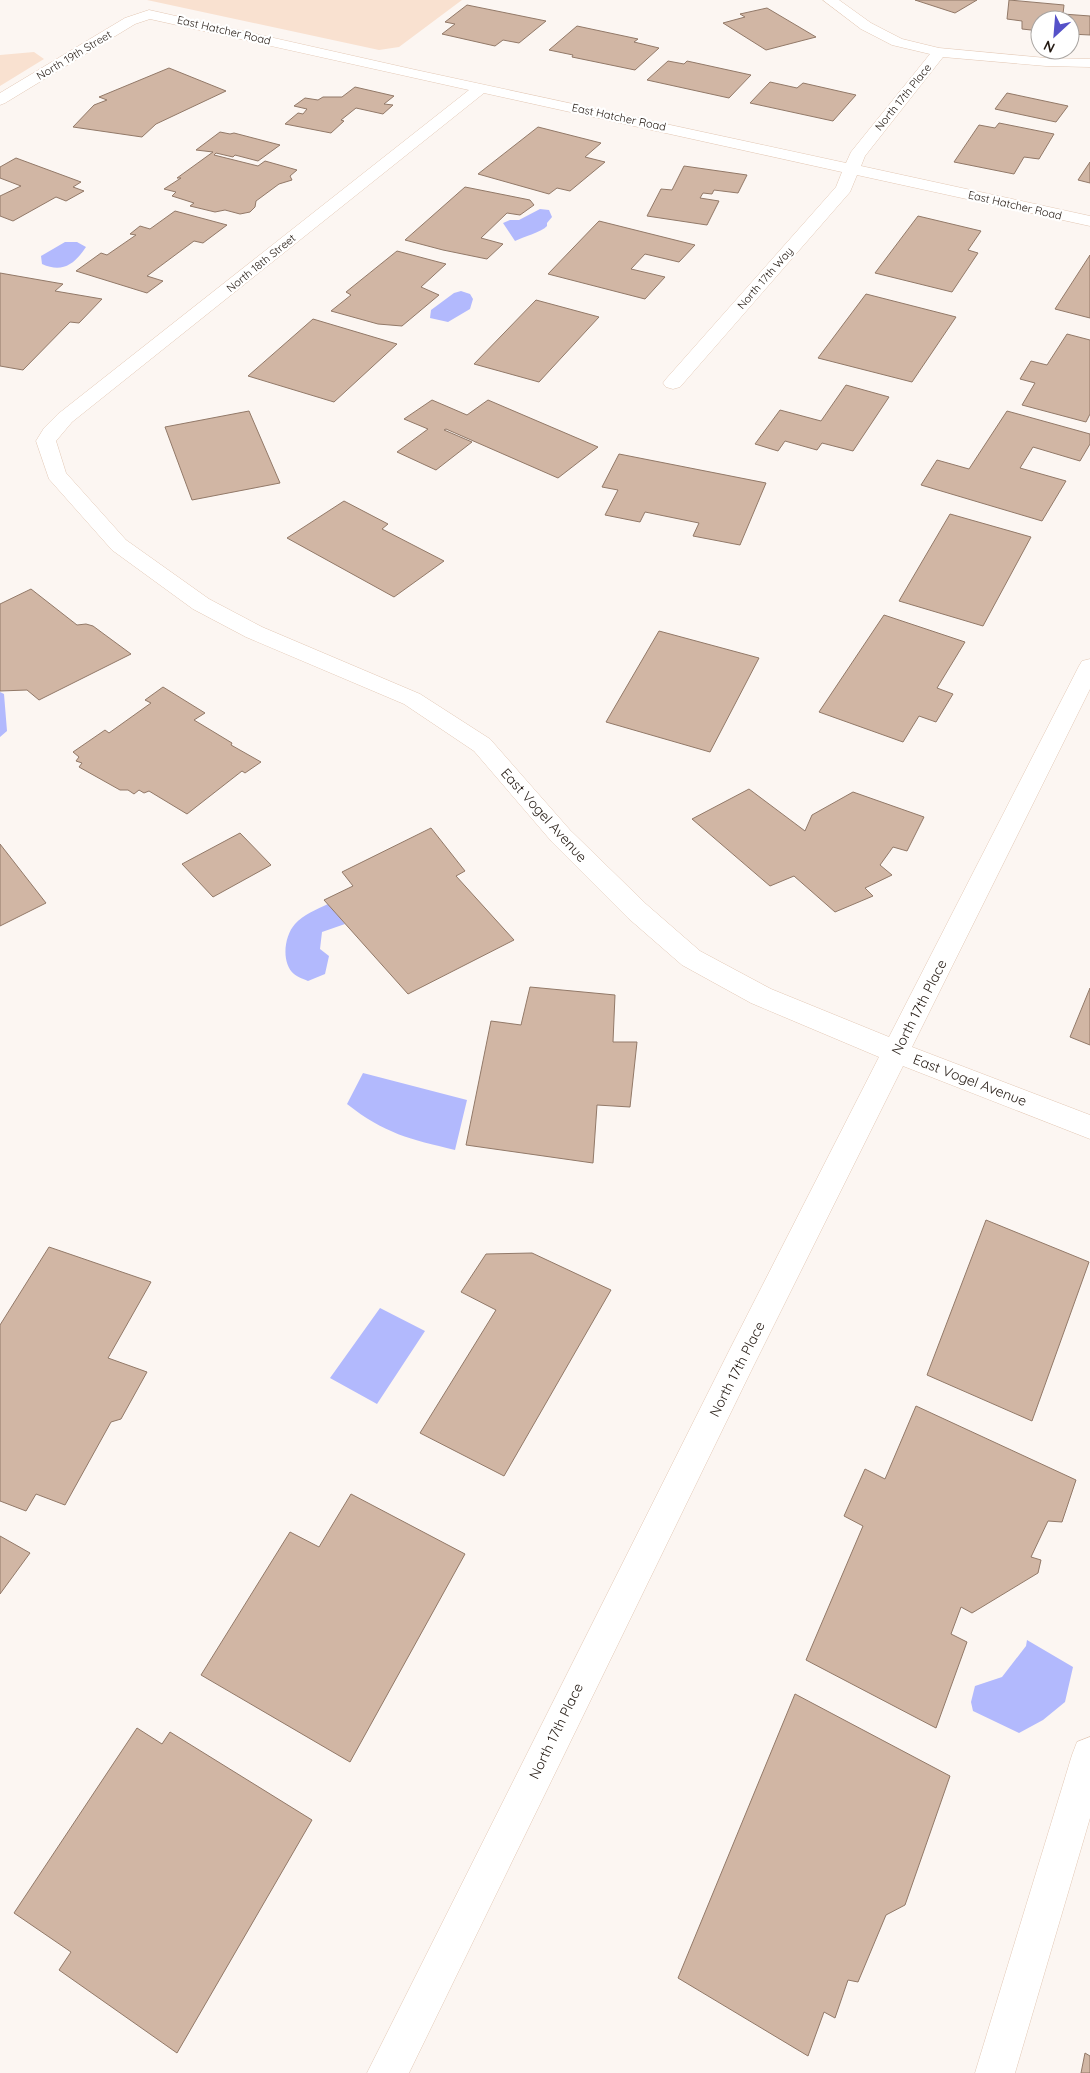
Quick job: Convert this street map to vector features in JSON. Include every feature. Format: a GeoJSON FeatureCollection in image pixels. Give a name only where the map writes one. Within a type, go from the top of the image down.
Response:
{"type":"FeatureCollection","features":[{"type":"Feature","properties":{"kind":"street"},"geometry":{"type":"LineString","coordinates":[[830,0],[866,26],[897,42],[939,52]]}},
{"type":"Feature","properties":{"kind":"street","name":"East Hatcher Road"},"geometry":{"type":"LineString","coordinates":[[149,14],[1090,221]]}},
{"type":"Feature","properties":{"kind":"street","name":"North 19th Street"},"geometry":{"type":"LineString","coordinates":[[0,100],[130,21],[149,14]]}},
{"type":"Feature","properties":{"kind":"street","name":"North 17th Place"},"geometry":{"type":"LineString","coordinates":[[851,168],[856,155],[939,52],[1046,62],[1090,63]]}},
{"type":"Feature","properties":{"kind":"street","name":"North 18th Street"},"geometry":{"type":"LineString","coordinates":[[46,441],[51,432],[65,418],[481,88]]}},
{"type":"Feature","properties":{"kind":"street","name":"North 17th Way"},"geometry":{"type":"LineString","coordinates":[[673,384],[844,188],[851,168]]}},
{"type":"Feature","properties":{"kind":"street","name":"East Vogel Avenue"},"geometry":{"type":"LineString","coordinates":[[46,441],[56,475],[119,545],[193,599],[254,632],[412,699],[482,745],[561,836],[637,911],[691,958],[761,996],[896,1052],[1090,1127]]}},
{"type":"Feature","properties":{"kind":"street","name":"North 17th Place"},"geometry":{"type":"LineString","coordinates":[[387,2073],[1090,666]]}},
{"type":"Feature","properties":{"kind":"street"},"geometry":{"type":"LineString","coordinates":[[995,2073],[1090,1755]]}},
{"type":"Feature","properties":{"kind":"shaded area"},"geometry":{"type":"Polygon","coordinates":[[[147,0],[462,0],[399,47],[379,50],[147,0]]]}},
{"type":"Feature","properties":{"kind":"shaded area"},"geometry":{"type":"Polygon","coordinates":[[[34,52],[44,59],[0,86],[0,55],[34,52]]]}},
{"type":"Feature","properties":{"kind":"water"},"geometry":{"type":"Polygon","coordinates":[[[540,209],[549,210],[552,217],[547,226],[515,241],[503,223],[510,220],[519,220],[540,209]]]}},
{"type":"Feature","properties":{"kind":"water"},"geometry":{"type":"Polygon","coordinates":[[[65,242],[77,242],[86,247],[77,259],[67,266],[56,268],[42,264],[41,256],[65,242]]]}},
{"type":"Feature","properties":{"kind":"water"},"geometry":{"type":"Polygon","coordinates":[[[461,291],[470,294],[473,299],[470,309],[448,322],[430,318],[431,310],[454,293],[461,291]]]}},
{"type":"Feature","properties":{"kind":"water"},"geometry":{"type":"Polygon","coordinates":[[[0,692],[4,694],[7,731],[0,737],[0,692]]]}},
{"type":"Feature","properties":{"kind":"water"},"geometry":{"type":"Polygon","coordinates":[[[328,904],[345,924],[322,932],[320,949],[329,956],[325,974],[308,981],[295,975],[290,969],[286,957],[286,942],[291,929],[298,921],[310,912],[328,904]]]}},
{"type":"Feature","properties":{"kind":"water"},"geometry":{"type":"Polygon","coordinates":[[[363,1073],[467,1100],[455,1150],[386,1129],[347,1104],[363,1073]]]}},
{"type":"Feature","properties":{"kind":"water"},"geometry":{"type":"Polygon","coordinates":[[[380,1308],[425,1331],[377,1404],[330,1378],[380,1308]]]}},
{"type":"Feature","properties":{"kind":"water"},"geometry":{"type":"Polygon","coordinates":[[[1027,1640],[1073,1667],[1065,1702],[1043,1720],[1019,1733],[973,1711],[971,1702],[975,1686],[1002,1677],[1026,1646],[1027,1640]]]}},
{"type":"Feature","properties":{"kind":"building"},"geometry":{"type":"Polygon","coordinates":[[[915,0],[977,0],[955,13],[915,0]]]}},
{"type":"Feature","properties":{"kind":"building"},"geometry":{"type":"Polygon","coordinates":[[[1009,0],[1064,5],[1063,10],[1030,10],[1030,30],[1022,29],[1022,21],[1007,19],[1009,0]]]}},
{"type":"Feature","properties":{"kind":"building"},"geometry":{"type":"Polygon","coordinates":[[[467,5],[546,21],[519,43],[503,40],[495,46],[442,34],[455,24],[445,22],[467,5]]]}},
{"type":"Feature","properties":{"kind":"building"},"geometry":{"type":"Polygon","coordinates":[[[767,8],[816,37],[766,50],[723,23],[745,17],[740,14],[767,8]]]}},
{"type":"Feature","properties":{"kind":"building"},"geometry":{"type":"Polygon","coordinates":[[[1080,15],[1090,16],[1090,35],[1080,34],[1080,15]]]}},
{"type":"Feature","properties":{"kind":"building"},"geometry":{"type":"Polygon","coordinates":[[[577,26],[638,39],[634,42],[659,48],[635,70],[572,57],[573,55],[549,50],[577,26]]]}},
{"type":"Feature","properties":{"kind":"building"},"geometry":{"type":"Polygon","coordinates":[[[668,61],[684,64],[687,61],[751,75],[729,98],[647,80],[668,61]]]}},
{"type":"Feature","properties":{"kind":"building"},"geometry":{"type":"Polygon","coordinates":[[[169,68],[226,91],[156,124],[142,137],[73,127],[94,105],[107,100],[99,97],[169,68]]]}},
{"type":"Feature","properties":{"kind":"building"},"geometry":{"type":"Polygon","coordinates":[[[770,82],[797,88],[803,83],[856,95],[833,121],[750,103],[770,82]]]}},
{"type":"Feature","properties":{"kind":"building"},"geometry":{"type":"Polygon","coordinates":[[[355,87],[394,96],[384,104],[393,105],[383,114],[356,108],[341,120],[344,121],[331,133],[285,124],[298,113],[303,114],[307,109],[294,106],[305,98],[318,100],[323,97],[342,97],[355,87]]]}},
{"type":"Feature","properties":{"kind":"building"},"geometry":{"type":"Polygon","coordinates":[[[1007,93],[1068,106],[1056,122],[995,109],[1007,93]]]}},
{"type":"Feature","properties":{"kind":"building"},"geometry":{"type":"Polygon","coordinates":[[[999,123],[1054,134],[1039,159],[1024,157],[1014,174],[954,162],[979,125],[995,128],[999,123]]]}},
{"type":"Feature","properties":{"kind":"building"},"geometry":{"type":"Polygon","coordinates":[[[538,127],[601,143],[585,157],[605,162],[570,191],[557,188],[549,194],[478,174],[538,127]]]}},
{"type":"Feature","properties":{"kind":"building"},"geometry":{"type":"Polygon","coordinates":[[[220,132],[234,133],[280,145],[258,161],[235,155],[233,157],[216,153],[214,155],[258,166],[265,161],[297,170],[290,176],[292,180],[279,184],[256,201],[255,207],[250,212],[240,214],[225,210],[215,212],[190,206],[194,203],[172,196],[176,192],[164,189],[213,152],[196,150],[220,132]]]}},
{"type":"Feature","properties":{"kind":"building"},"geometry":{"type":"Polygon","coordinates":[[[16,158],[81,182],[73,187],[84,191],[66,201],[56,197],[13,221],[0,216],[0,196],[21,186],[0,178],[0,167],[16,158]]]}},
{"type":"Feature","properties":{"kind":"building"},"geometry":{"type":"Polygon","coordinates":[[[1090,162],[1090,183],[1078,180],[1090,162]]]}},
{"type":"Feature","properties":{"kind":"building"},"geometry":{"type":"Polygon","coordinates":[[[684,166],[747,175],[738,193],[714,190],[712,194],[703,193],[700,198],[719,201],[707,225],[647,216],[661,189],[672,190],[684,166]]]}},
{"type":"Feature","properties":{"kind":"building"},"geometry":{"type":"Polygon","coordinates":[[[465,187],[530,200],[534,205],[520,215],[507,213],[481,238],[503,244],[487,259],[405,240],[465,187]]]}},
{"type":"Feature","properties":{"kind":"building"},"geometry":{"type":"Polygon","coordinates":[[[175,211],[227,225],[203,243],[194,241],[147,276],[163,281],[147,293],[76,271],[101,253],[107,255],[136,235],[130,234],[140,226],[150,229],[175,211]]]}},
{"type":"Feature","properties":{"kind":"building"},"geometry":{"type":"Polygon","coordinates":[[[918,216],[981,231],[968,250],[978,253],[952,292],[875,273],[918,216]]]}},
{"type":"Feature","properties":{"kind":"building"},"geometry":{"type":"Polygon","coordinates":[[[599,221],[695,245],[679,262],[645,254],[631,269],[665,277],[645,299],[548,274],[599,221]]]}},
{"type":"Feature","properties":{"kind":"building"},"geometry":{"type":"Polygon","coordinates":[[[397,251],[446,264],[421,287],[439,295],[402,326],[378,324],[331,311],[351,295],[346,292],[397,251]]]}},
{"type":"Feature","properties":{"kind":"building"},"geometry":{"type":"Polygon","coordinates":[[[1090,255],[1090,318],[1055,309],[1090,255]]]}},
{"type":"Feature","properties":{"kind":"building"},"geometry":{"type":"Polygon","coordinates":[[[0,273],[63,284],[55,291],[102,299],[79,323],[70,322],[23,370],[0,366],[0,273]]]}},
{"type":"Feature","properties":{"kind":"building"},"geometry":{"type":"Polygon","coordinates":[[[866,294],[956,317],[912,382],[818,358],[866,294]]]}},
{"type":"Feature","properties":{"kind":"building"},"geometry":{"type":"Polygon","coordinates":[[[536,300],[599,317],[539,382],[474,364],[536,300]]]}},
{"type":"Feature","properties":{"kind":"building"},"geometry":{"type":"Polygon","coordinates":[[[313,319],[397,344],[334,402],[248,376],[313,319]]]}},
{"type":"Feature","properties":{"kind":"building"},"geometry":{"type":"Polygon","coordinates":[[[1067,334],[1090,340],[1090,414],[1086,422],[1022,405],[1035,383],[1020,379],[1031,361],[1047,365],[1067,334]]]}},
{"type":"Feature","properties":{"kind":"building"},"geometry":{"type":"Polygon","coordinates":[[[846,385],[889,397],[853,451],[822,443],[817,450],[785,441],[778,451],[755,444],[780,410],[821,421],[846,385]]]}},
{"type":"Feature","properties":{"kind":"building"},"geometry":{"type":"Polygon","coordinates":[[[432,400],[467,415],[488,400],[598,447],[558,478],[446,429],[444,430],[472,442],[436,470],[397,452],[428,429],[404,419],[432,400]]]}},
{"type":"Feature","properties":{"kind":"building"},"geometry":{"type":"Polygon","coordinates":[[[249,411],[280,483],[192,500],[165,427],[249,411]]]}},
{"type":"Feature","properties":{"kind":"building"},"geometry":{"type":"Polygon","coordinates":[[[1007,411],[1090,434],[1090,444],[1080,461],[1033,447],[1020,468],[1066,481],[1042,521],[921,485],[937,460],[969,469],[1007,411]]]}},
{"type":"Feature","properties":{"kind":"building"},"geometry":{"type":"Polygon","coordinates":[[[619,454],[766,483],[740,545],[693,536],[699,523],[645,512],[640,522],[605,515],[618,490],[602,487],[619,454]]]}},
{"type":"Feature","properties":{"kind":"building"},"geometry":{"type":"Polygon","coordinates":[[[344,501],[388,524],[382,529],[444,561],[394,597],[287,538],[344,501]]]}},
{"type":"Feature","properties":{"kind":"building"},"geometry":{"type":"Polygon","coordinates":[[[950,514],[1031,537],[983,626],[899,601],[950,514]]]}},
{"type":"Feature","properties":{"kind":"building"},"geometry":{"type":"Polygon","coordinates":[[[31,589],[77,625],[86,624],[93,626],[131,654],[39,700],[27,690],[0,691],[0,604],[31,589]]]}},
{"type":"Feature","properties":{"kind":"building"},"geometry":{"type":"Polygon","coordinates":[[[884,615],[965,642],[937,688],[953,694],[936,722],[919,716],[903,742],[819,712],[884,615]]]}},
{"type":"Feature","properties":{"kind":"building"},"geometry":{"type":"Polygon","coordinates":[[[659,631],[759,658],[710,752],[606,722],[659,631]]]}},
{"type":"Feature","properties":{"kind":"building"},"geometry":{"type":"Polygon","coordinates":[[[163,687],[205,713],[194,720],[232,743],[231,745],[261,762],[245,773],[242,771],[187,814],[149,791],[144,793],[139,790],[134,794],[128,790],[120,790],[79,767],[82,763],[76,761],[79,757],[73,752],[105,730],[109,733],[151,703],[145,700],[163,687]]]}},
{"type":"Feature","properties":{"kind":"building"},"geometry":{"type":"Polygon","coordinates":[[[749,789],[805,831],[812,815],[853,792],[924,817],[907,851],[893,847],[880,865],[892,875],[865,888],[873,896],[835,912],[794,876],[770,886],[692,819],[749,789]]]}},
{"type":"Feature","properties":{"kind":"building"},"geometry":{"type":"Polygon","coordinates":[[[431,828],[465,871],[456,876],[514,940],[408,994],[324,900],[353,886],[342,872],[431,828]]]}},
{"type":"Feature","properties":{"kind":"building"},"geometry":{"type":"Polygon","coordinates":[[[240,833],[271,865],[213,897],[182,864],[240,833]]]}},
{"type":"Feature","properties":{"kind":"building"},"geometry":{"type":"Polygon","coordinates":[[[0,844],[46,903],[0,926],[0,844]]]}},
{"type":"Feature","properties":{"kind":"building"},"geometry":{"type":"Polygon","coordinates":[[[530,987],[615,995],[613,1042],[637,1042],[630,1107],[597,1105],[593,1163],[466,1145],[491,1021],[521,1025],[530,987]]]}},
{"type":"Feature","properties":{"kind":"building"},"geometry":{"type":"Polygon","coordinates":[[[1090,988],[1090,1045],[1070,1037],[1090,988]]]}},
{"type":"Feature","properties":{"kind":"building"},"geometry":{"type":"Polygon","coordinates":[[[986,1220],[1089,1262],[1032,1421],[927,1375],[986,1220]]]}},
{"type":"Feature","properties":{"kind":"building"},"geometry":{"type":"Polygon","coordinates":[[[49,1247],[151,1282],[108,1358],[147,1372],[121,1419],[111,1422],[65,1505],[36,1494],[26,1511],[0,1501],[0,1325],[49,1247]]]}},
{"type":"Feature","properties":{"kind":"building"},"geometry":{"type":"Polygon","coordinates":[[[532,1253],[611,1290],[504,1476],[420,1433],[496,1310],[461,1292],[486,1254],[532,1253]]]}},
{"type":"Feature","properties":{"kind":"building"},"geometry":{"type":"Polygon","coordinates":[[[916,1406],[1076,1480],[1062,1522],[1048,1521],[1031,1557],[1041,1560],[1038,1573],[972,1613],[961,1607],[951,1634],[967,1642],[936,1728],[806,1660],[863,1526],[844,1516],[865,1469],[885,1479],[916,1406]]]}},
{"type":"Feature","properties":{"kind":"building"},"geometry":{"type":"Polygon","coordinates":[[[351,1494],[465,1554],[350,1762],[201,1675],[290,1532],[319,1547],[351,1494]]]}},
{"type":"Feature","properties":{"kind":"building"},"geometry":{"type":"Polygon","coordinates":[[[0,1536],[30,1553],[0,1594],[0,1536]]]}},
{"type":"Feature","properties":{"kind":"building"},"geometry":{"type":"Polygon","coordinates":[[[795,1694],[950,1776],[905,1905],[886,1915],[858,1982],[848,1980],[835,2018],[824,2012],[808,2056],[678,1978],[795,1694]]]}},
{"type":"Feature","properties":{"kind":"building"},"geometry":{"type":"Polygon","coordinates":[[[137,1728],[162,1744],[170,1732],[312,1820],[177,2053],[59,1970],[71,1952],[14,1913],[137,1728]]]}},
{"type":"Feature","properties":{"kind":"building"},"geometry":{"type":"Polygon","coordinates":[[[1085,2053],[1090,2056],[1090,2073],[1081,2073],[1085,2053]]]}}]}
